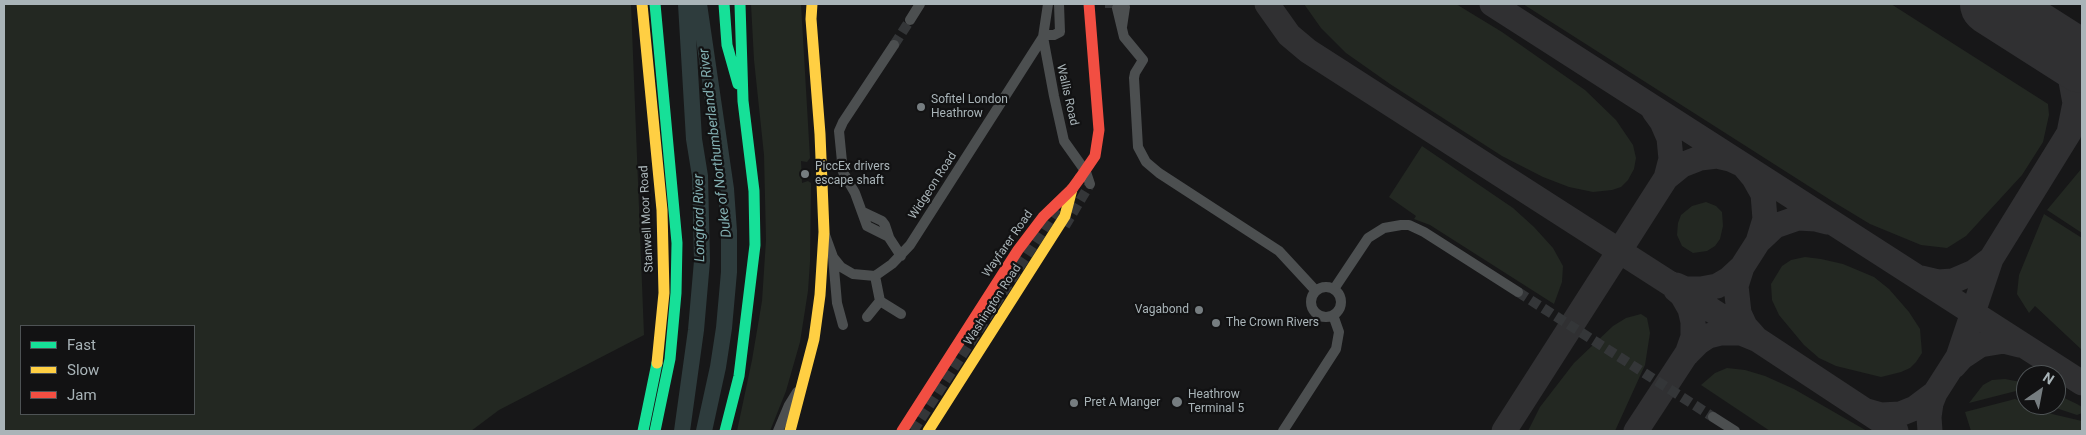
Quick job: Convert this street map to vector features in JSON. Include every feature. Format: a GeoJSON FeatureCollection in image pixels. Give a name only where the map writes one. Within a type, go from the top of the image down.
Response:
{"type":"FeatureCollection","features":[{"type":"Feature","properties":{"kind":"street","name":"Stanwell Moor Road"},"geometry":{"type":"LineString","coordinates":[[642,4],[662,210],[664,293],[659,352],[643,431]]}},
{"type":"Feature","properties":{"kind":"street","name":"Stanwell Moor Road"},"geometry":{"type":"LineString","coordinates":[[655,4],[677,243],[676,293],[670,359],[655,431]]}},
{"type":"Feature","properties":{"kind":"street"},"geometry":{"type":"LineString","coordinates":[[724,4],[727,45],[743,101]]}},
{"type":"Feature","properties":{"kind":"street"},"geometry":{"type":"LineString","coordinates":[[725,431],[745,338],[755,245],[754,191],[743,101],[740,4]]}},
{"type":"Feature","properties":{"kind":"street"},"geometry":{"type":"LineString","coordinates":[[792,427],[814,338],[820,295],[824,232],[820,134],[811,19],[812,4]]}},
{"type":"Feature","properties":{"kind":"street"},"geometry":{"type":"LineString","coordinates":[[910,20],[920,4]]}},
{"type":"Feature","properties":{"kind":"street","name":"Wallis Road"},"geometry":{"type":"LineString","coordinates":[[1048,4],[1044,36],[1048,71],[1064,141],[1086,172],[1090,184]]}},
{"type":"Feature","properties":{"kind":"street"},"geometry":{"type":"LineString","coordinates":[[1044,36],[1058,34],[1061,29],[1059,4]]}},
{"type":"Feature","properties":{"kind":"street","name":"Wayfarer Road"},"geometry":{"type":"LineString","coordinates":[[902,431],[1018,250],[1043,217],[1072,189],[1095,156],[1099,130],[1089,4]]}},
{"type":"Feature","properties":{"kind":"street"},"geometry":{"type":"LineString","coordinates":[[1118,8],[1124,37],[1143,60],[1134,76],[1138,148],[1146,162],[1159,174],[1279,251],[1316,291]]}},
{"type":"Feature","properties":{"kind":"street","name":"Widgeon Road"},"geometry":{"type":"LineString","coordinates":[[875,276],[901,256],[914,240],[1044,36]]}},
{"type":"Feature","properties":{"kind":"street"},"geometry":{"type":"LineString","coordinates":[[894,45],[843,122],[840,131],[843,172],[863,212],[889,237],[901,256]]}},
{"type":"Feature","properties":{"kind":"street"},"geometry":{"type":"LineString","coordinates":[[1072,153],[1079,177]]}},
{"type":"Feature","properties":{"kind":"street","name":"Washington Road"},"geometry":{"type":"LineString","coordinates":[[928,431],[1065,216],[1072,189]]}},
{"type":"Feature","properties":{"kind":"street"},"geometry":{"type":"LineString","coordinates":[[1334,289],[1368,238],[1384,228],[1409,225],[1424,232],[1518,292]]}},
{"type":"Feature","properties":{"kind":"street"},"geometry":{"type":"LineString","coordinates":[[824,232],[833,257],[837,303],[843,325]]}},
{"type":"Feature","properties":{"kind":"street"},"geometry":{"type":"LineString","coordinates":[[833,257],[841,267],[853,274],[875,276],[880,301],[901,314]]}},
{"type":"Feature","properties":{"kind":"street"},"geometry":{"type":"LineString","coordinates":[[1324,287],[1334,289],[1340,295],[1339,310],[1332,315],[1323,316],[1312,308],[1311,299],[1316,291],[1324,287]]}},
{"type":"Feature","properties":{"kind":"street"},"geometry":{"type":"LineString","coordinates":[[867,318],[880,301]]}},
{"type":"Feature","properties":{"kind":"street"},"geometry":{"type":"LineString","coordinates":[[1283,431],[1336,349],[1339,332],[1332,315]]}},
{"type":"Feature","properties":{"kind":"street"},"geometry":{"type":"LineString","coordinates":[[778,431],[788,405],[803,384]]}},
{"type":"Feature","properties":{"kind":"street"},"geometry":{"type":"LineString","coordinates":[[1713,417],[1735,431]]}},
{"type":"Feature","properties":{"kind":"shaded area"},"geometry":{"type":"Polygon","coordinates":[[[4,4],[631,4],[644,335],[499,410],[471,431],[4,431],[4,4]]]}},
{"type":"Feature","properties":{"kind":"shaded area"},"geometry":{"type":"Polygon","coordinates":[[[751,4],[801,4],[810,158],[807,162],[801,161],[802,183],[808,181],[811,183],[808,291],[800,342],[786,391],[770,431],[737,431],[762,301],[766,240],[764,155],[754,60],[751,4]]]}},
{"type":"Feature","properties":{"kind":"shaded area"},"geometry":{"type":"Polygon","coordinates":[[[1304,4],[1456,4],[1502,32],[1585,90],[1616,120],[1633,145],[1636,158],[1634,169],[1628,180],[1621,187],[1593,192],[1569,187],[1543,177],[1502,156],[1390,84],[1346,53],[1321,28],[1304,4]]]}},
{"type":"Feature","properties":{"kind":"shaded area"},"geometry":{"type":"Polygon","coordinates":[[[1523,4],[1891,4],[2048,104],[2049,115],[2043,142],[2022,175],[1966,236],[1947,248],[1921,245],[1870,224],[1832,201],[1523,4]]]}},
{"type":"Feature","properties":{"kind":"shaded area"},"geometry":{"type":"Polygon","coordinates":[[[1422,146],[1513,208],[1553,248],[1563,266],[1562,282],[1554,304],[1430,225],[1414,219],[1416,216],[1389,197],[1422,146]]]}},
{"type":"Feature","properties":{"kind":"shaded area"},"geometry":{"type":"Polygon","coordinates":[[[2082,168],[2082,233],[2047,210],[2082,168]]]}},
{"type":"Feature","properties":{"kind":"shaded area"},"geometry":{"type":"Polygon","coordinates":[[[1706,202],[1716,206],[1722,212],[1723,226],[1720,239],[1715,246],[1707,251],[1693,253],[1682,246],[1677,235],[1678,223],[1681,215],[1692,206],[1706,202]]]}},
{"type":"Feature","properties":{"kind":"shaded area"},"geometry":{"type":"Polygon","coordinates":[[[2044,214],[2082,238],[2082,350],[2035,306],[2029,313],[2017,294],[2019,275],[2044,214]]]}},
{"type":"Feature","properties":{"kind":"shaded area"},"geometry":{"type":"Polygon","coordinates":[[[1805,257],[1843,264],[1874,277],[1889,289],[1909,312],[1920,329],[1922,353],[1910,368],[1881,377],[1836,366],[1819,358],[1804,345],[1779,315],[1772,300],[1771,284],[1782,266],[1791,260],[1805,257]]]}},
{"type":"Feature","properties":{"kind":"shaded area"},"geometry":{"type":"Polygon","coordinates":[[[1641,314],[1647,318],[1650,333],[1645,365],[1615,431],[1528,431],[1540,407],[1574,363],[1613,326],[1626,318],[1641,314]]]}},
{"type":"Feature","properties":{"kind":"shaded area"},"geometry":{"type":"Polygon","coordinates":[[[1727,368],[1745,370],[1765,376],[1794,389],[1867,431],[1770,431],[1701,385],[1715,373],[1727,368]]]}},
{"type":"Feature","properties":{"kind":"shaded area"},"geometry":{"type":"Polygon","coordinates":[[[2005,379],[2016,381],[2016,391],[1969,403],[1983,385],[1992,380],[2005,379]]]}},
{"type":"Feature","properties":{"kind":"shaded area"},"geometry":{"type":"Polygon","coordinates":[[[2015,399],[2016,415],[2056,415],[2082,421],[2082,431],[1971,431],[1965,412],[2015,399]]]}},
{"type":"Feature","properties":{"kind":"shaded area"},"geometry":{"type":"Polygon","coordinates":[[[2066,399],[2082,407],[2082,413],[2077,415],[2066,411],[2066,399]]]}},
{"type":"Feature","properties":{"kind":"waterway","name":"Longford River"},"geometry":{"type":"LineString","coordinates":[[682,431],[696,330],[702,261],[700,176],[694,139],[686,4]]}},
{"type":"Feature","properties":{"kind":"waterway","name":"Duke of Northumberland's River"},"geometry":{"type":"LineString","coordinates":[[699,4],[726,189],[729,231],[729,272],[724,328],[718,367],[704,431]]}},
{"type":"Feature","properties":{"kind":"taxiway"},"geometry":{"type":"LineString","coordinates":[[1267,4],[1289,35],[1308,51],[1758,340]]}},
{"type":"Feature","properties":{"kind":"taxiway"},"geometry":{"type":"LineString","coordinates":[[1492,4],[1743,165],[1754,178],[1763,194],[1765,219],[1758,242]]}},
{"type":"Feature","properties":{"kind":"taxiway"},"geometry":{"type":"LineString","coordinates":[[1921,278],[1938,282],[1953,281],[1974,272],[1991,259],[2069,133],[2075,103],[2070,76],[2056,52],[2031,29]]}},
{"type":"Feature","properties":{"kind":"taxiway"},"geometry":{"type":"LineString","coordinates":[[1654,111],[1662,122],[1669,138],[1671,159],[1666,178]]}},
{"type":"Feature","properties":{"kind":"taxiway"},"geometry":{"type":"LineString","coordinates":[[1504,431],[1666,178],[1682,165],[1700,158],[1717,156],[1743,165],[2082,383]]}},
{"type":"Feature","properties":{"kind":"taxiway"},"geometry":{"type":"LineString","coordinates":[[1754,336],[1745,326],[1739,313],[1736,286],[1742,267],[1758,242],[1775,226],[1798,218],[1828,222]]}},
{"type":"Feature","properties":{"kind":"taxiway"},"geometry":{"type":"LineString","coordinates":[[1930,431],[1931,403],[1935,393],[1958,357],[1991,259]]}},
{"type":"Feature","properties":{"kind":"taxiway"},"geometry":{"type":"LineString","coordinates":[[1676,285],[1685,289],[1717,286],[1729,279],[1742,267]]}},
{"type":"Feature","properties":{"kind":"taxiway"},"geometry":{"type":"LineString","coordinates":[[1676,290],[1682,295],[1690,309],[1693,322],[1693,337],[1687,354]]}},
{"type":"Feature","properties":{"kind":"taxiway"},"geometry":{"type":"LineString","coordinates":[[1687,354],[1708,336],[1720,333],[1741,333],[1758,340],[1896,431]]}},
{"type":"Feature","properties":{"kind":"taxiway"},"geometry":{"type":"LineString","coordinates":[[1636,431],[1695,341]]}},
{"type":"Feature","properties":{"kind":"taxiway"},"geometry":{"type":"LineString","coordinates":[[1954,366],[1962,357],[1980,345],[2004,341],[2020,345]]}},
{"type":"Feature","properties":{"kind":"taxiway"},"geometry":{"type":"LineString","coordinates":[[1867,411],[1881,415],[1900,414],[1915,408],[1935,393]]}},
{"type":"Feature","properties":{"kind":"runway"},"geometry":{"type":"LineString","coordinates":[[1991,4],[2082,62]]}},
{"type":"Feature","properties":{"kind":"tunnel"},"geometry":{"type":"LineString","coordinates":[[894,45],[910,20]]}},
{"type":"Feature","properties":{"kind":"tunnel"},"geometry":{"type":"LineString","coordinates":[[1065,226],[1090,184]]}},
{"type":"Feature","properties":{"kind":"tunnel"},"geometry":{"type":"LineString","coordinates":[[913,431],[1057,209]]}},
{"type":"Feature","properties":{"kind":"tunnel"},"geometry":{"type":"LineString","coordinates":[[1518,292],[1713,417]]}},
{"type":"Feature","properties":{"kind":"traffic: fast"},"geometry":{"type":"LineString","coordinates":[[655,4],[677,243],[676,293],[670,359],[655,431]]}},
{"type":"Feature","properties":{"kind":"traffic: fast"},"geometry":{"type":"LineString","coordinates":[[724,4],[727,45],[738,84]]}},
{"type":"Feature","properties":{"kind":"traffic: fast"},"geometry":{"type":"LineString","coordinates":[[725,431],[739,376],[755,245],[754,191],[743,101],[740,4]]}},
{"type":"Feature","properties":{"kind":"traffic: fast"},"geometry":{"type":"LineString","coordinates":[[643,431],[657,363]]}},
{"type":"Feature","properties":{"kind":"traffic: slow"},"geometry":{"type":"LineString","coordinates":[[642,4],[662,210],[664,293],[657,363]]}},
{"type":"Feature","properties":{"kind":"traffic: slow"},"geometry":{"type":"LineString","coordinates":[[790,431],[814,339],[820,295],[824,232],[820,134],[811,19],[812,4]]}},
{"type":"Feature","properties":{"kind":"traffic: slow"},"geometry":{"type":"LineString","coordinates":[[928,431],[1065,216],[1072,189]]}},
{"type":"Feature","properties":{"kind":"traffic: jam"},"geometry":{"type":"LineString","coordinates":[[1080,178],[1095,156],[1099,130],[1089,4]]}},
{"type":"Feature","properties":{"kind":"traffic: jam"},"geometry":{"type":"LineString","coordinates":[[902,431],[1018,250],[1043,217],[1072,189],[1080,178]]}},
{"type":"Feature","properties":{"kind":"place","name":"Sofitel London Heathrow"},"geometry":{"type":"Point","coordinates":[921,107]}},
{"type":"Feature","properties":{"kind":"place","name":"PiccEx drivers escape shaft"},"geometry":{"type":"Point","coordinates":[805,174]}},
{"type":"Feature","properties":{"kind":"place","name":"Vagabond"},"geometry":{"type":"Point","coordinates":[1199,310]}},
{"type":"Feature","properties":{"kind":"place","name":"The Crown Rivers"},"geometry":{"type":"Point","coordinates":[1216,323]}},
{"type":"Feature","properties":{"kind":"place","name":"Heathrow Terminal 5"},"geometry":{"type":"Point","coordinates":[1177,402]}},
{"type":"Feature","properties":{"kind":"place","name":"Pret A Manger"},"geometry":{"type":"Point","coordinates":[1074,403]}}]}
